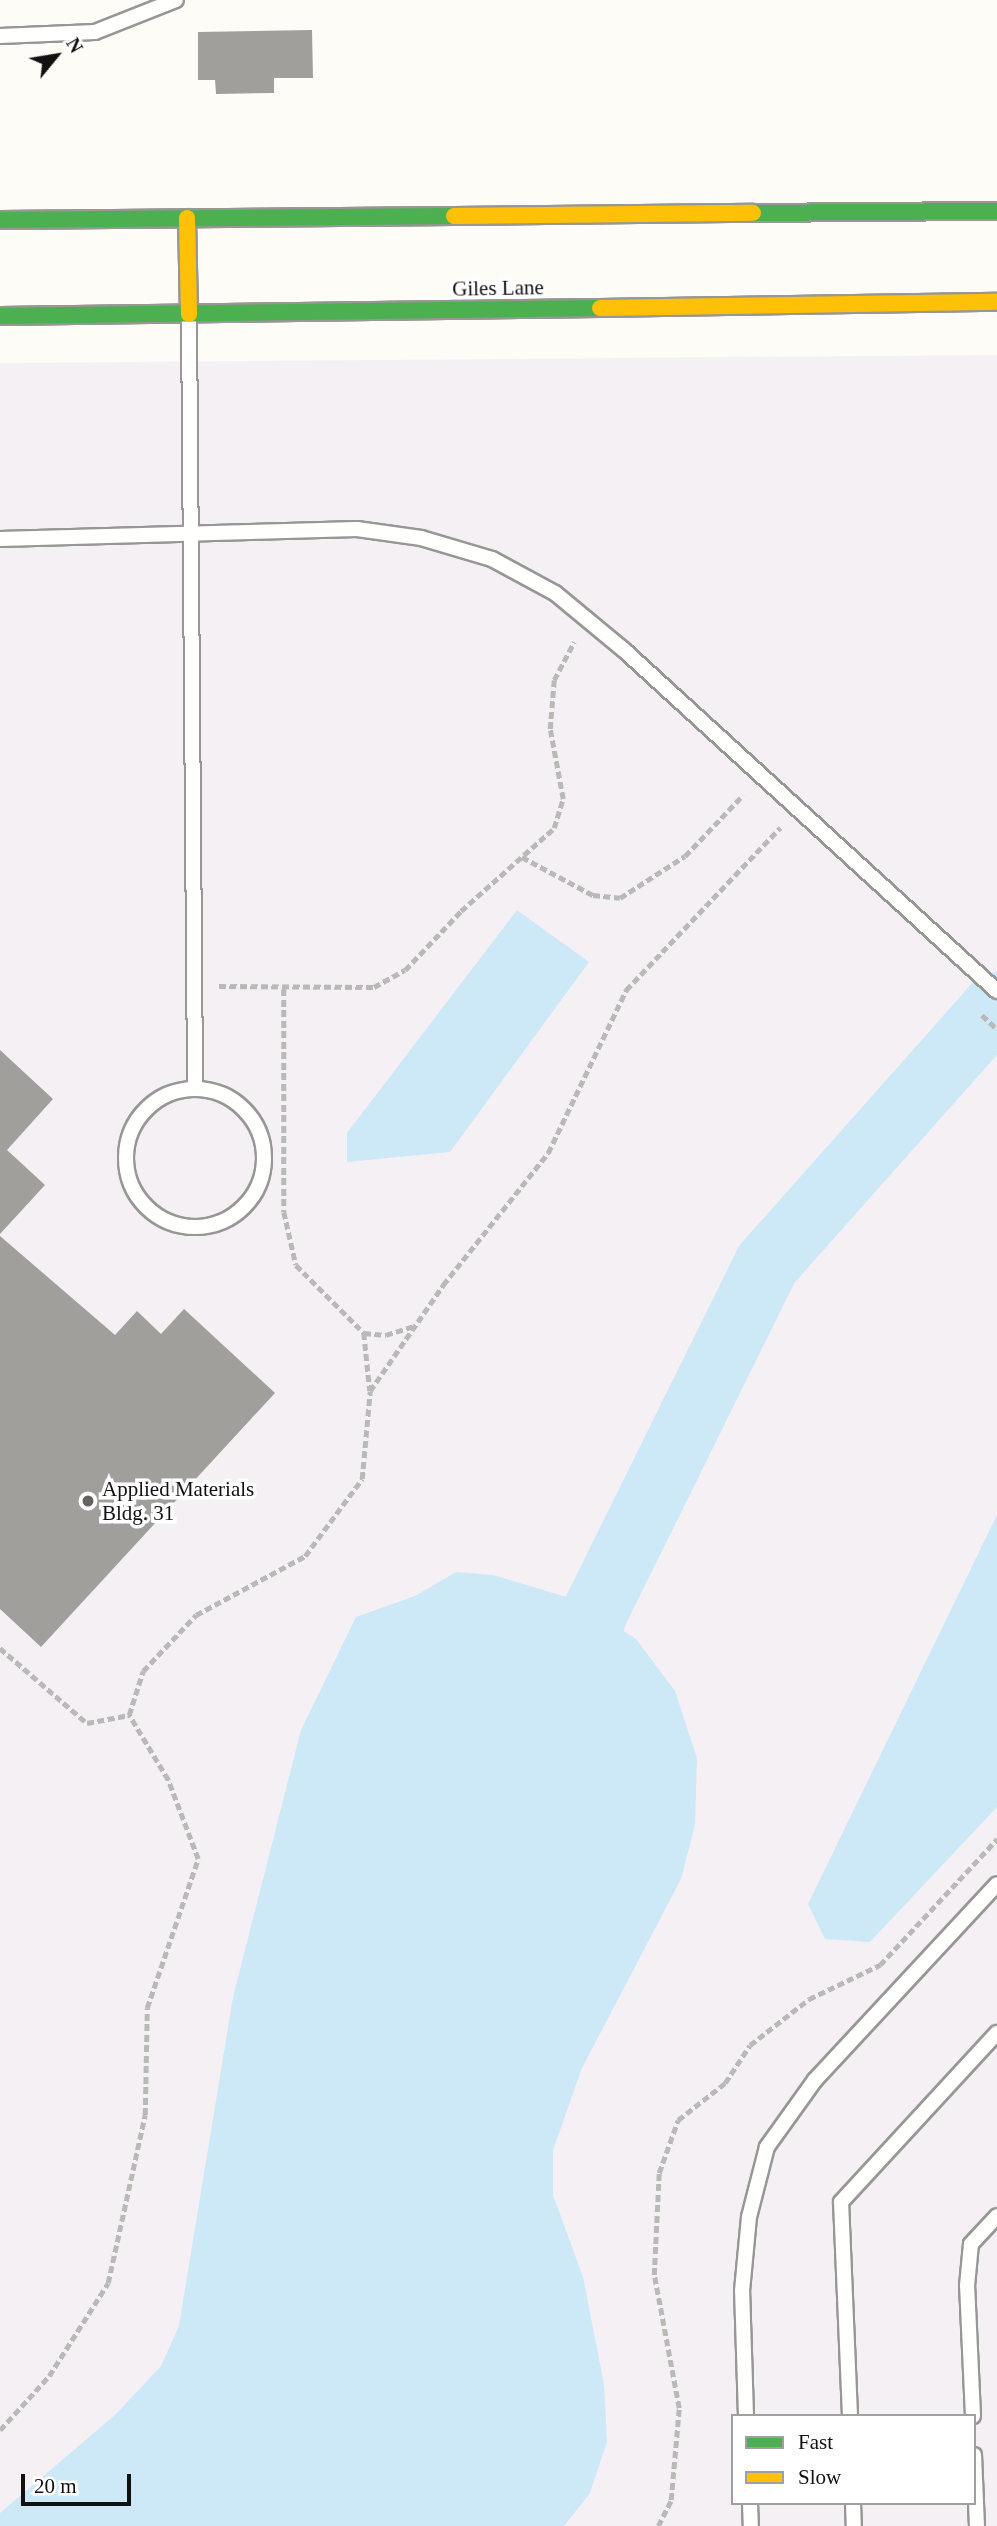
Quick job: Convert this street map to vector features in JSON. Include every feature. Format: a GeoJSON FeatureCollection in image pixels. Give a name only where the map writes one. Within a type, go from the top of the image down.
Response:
{"type":"FeatureCollection","features":[{"type":"Feature","properties":{"kind":"street"},"geometry":{"type":"LineString","coordinates":[[0,220],[997,211]]}},
{"type":"Feature","properties":{"kind":"street"},"geometry":{"type":"LineString","coordinates":[[187,218],[189,313]]}},
{"type":"Feature","properties":{"kind":"street","name":"Giles Lane"},"geometry":{"type":"LineString","coordinates":[[0,316],[997,302]]}},
{"type":"Feature","properties":{"kind":"lane"},"geometry":{"type":"LineString","coordinates":[[0,36],[95,32],[176,0]]}},
{"type":"Feature","properties":{"kind":"lane"},"geometry":{"type":"LineString","coordinates":[[189,313],[194,535],[195,1088]]}},
{"type":"Feature","properties":{"kind":"lane"},"geometry":{"type":"LineString","coordinates":[[0,539],[357,529],[421,538],[502,565],[555,593],[625,651],[997,992]]}},
{"type":"Feature","properties":{"kind":"lane"},"geometry":{"type":"LineString","coordinates":[[195,1088],[240,1105],[256,1123],[264,1146],[256,1193],[219,1224],[195,1228],[154,1215],[128,1180],[125,1158],[128,1136],[154,1101],[195,1088]]}},
{"type":"Feature","properties":{"kind":"lane"},"geometry":{"type":"LineString","coordinates":[[746,2414],[742,2291],[748,2217],[767,2147],[815,2080],[997,1884]]}},
{"type":"Feature","properties":{"kind":"lane"},"geometry":{"type":"LineString","coordinates":[[850,2414],[841,2202],[997,2033]]}},
{"type":"Feature","properties":{"kind":"lane"},"geometry":{"type":"LineString","coordinates":[[972,2414],[967,2286],[971,2244],[997,2216]]}},
{"type":"Feature","properties":{"kind":"lane"},"geometry":{"type":"LineString","coordinates":[[976,2502],[977,2526]]}},
{"type":"Feature","properties":{"kind":"lane"},"geometry":{"type":"LineString","coordinates":[[750,2505],[751,2526]]}},
{"type":"Feature","properties":{"kind":"lane"},"geometry":{"type":"LineString","coordinates":[[853,2505],[854,2526]]}},
{"type":"Feature","properties":{"kind":"path"},"geometry":{"type":"LineString","coordinates":[[216,986],[284,989],[374,987],[405,970],[554,828],[563,799],[550,729],[554,680],[574,642],[584,651]]}},
{"type":"Feature","properties":{"kind":"path"},"geometry":{"type":"LineString","coordinates":[[733,786],[752,803]]}},
{"type":"Feature","properties":{"kind":"path"},"geometry":{"type":"LineString","coordinates":[[522,857],[593,895],[620,898],[685,856],[743,795]]}},
{"type":"Feature","properties":{"kind":"path"},"geometry":{"type":"LineString","coordinates":[[771,820],[790,837]]}},
{"type":"Feature","properties":{"kind":"path"},"geometry":{"type":"LineString","coordinates":[[370,1391],[415,1326],[548,1153],[626,990],[780,828]]}},
{"type":"Feature","properties":{"kind":"path"},"geometry":{"type":"LineString","coordinates":[[0,2430],[49,2376],[108,2283],[145,2115],[147,2008],[198,1859],[168,1780],[129,1715],[143,1671],[196,1615],[305,1556],[362,1479],[370,1391],[364,1333],[296,1265],[284,1212],[284,989]]}},
{"type":"Feature","properties":{"kind":"path"},"geometry":{"type":"LineString","coordinates":[[364,1333],[386,1335],[415,1326]]}},
{"type":"Feature","properties":{"kind":"path"},"geometry":{"type":"LineString","coordinates":[[0,1648],[86,1723],[129,1715]]}},
{"type":"Feature","properties":{"kind":"path"},"geometry":{"type":"LineString","coordinates":[[658,2526],[671,2500],[679,2408],[654,2275],[659,2173],[678,2120],[725,2083],[750,2045],[808,1999],[880,1965],[997,1839]]}},
{"type":"Feature","properties":{"kind":"shaded area"},"geometry":{"type":"Polygon","coordinates":[[[997,355],[997,2526],[0,2526],[0,363],[997,355]]]}},
{"type":"Feature","properties":{"kind":"water"},"geometry":{"type":"Polygon","coordinates":[[[517,910],[589,962],[450,1152],[347,1162],[347,1133],[517,910]]]}},
{"type":"Feature","properties":{"kind":"water"},"geometry":{"type":"Polygon","coordinates":[[[997,1515],[997,1807],[870,1942],[825,1939],[808,1904],[997,1515]]]}},
{"type":"Feature","properties":{"kind":"water"},"geometry":{"type":"Polygon","coordinates":[[[456,1572],[493,1575],[573,1599],[636,1639],[675,1691],[697,1758],[695,1825],[681,1879],[582,2068],[553,2150],[553,2195],[583,2277],[604,2384],[607,2442],[590,2493],[564,2526],[0,2526],[0,2513],[115,2415],[161,2366],[179,2326],[233,1997],[301,1730],[356,1617],[415,1596],[456,1572]]]}},
{"type":"Feature","properties":{"kind":"building"},"geometry":{"type":"Polygon","coordinates":[[[312,30],[313,78],[274,78],[274,93],[216,94],[215,80],[198,80],[198,32],[312,30]]]}},
{"type":"Feature","properties":{"kind":"building"},"geometry":{"type":"Polygon","coordinates":[[[0,1050],[53,1099],[7,1150],[45,1185],[0,1234],[0,1050]]]}},
{"type":"Feature","properties":{"kind":"building","name":"Applied Materials Bldg. 31"},"geometry":{"type":"Polygon","coordinates":[[[0,1236],[115,1335],[137,1311],[161,1334],[184,1309],[275,1393],[41,1647],[0,1609],[0,1236]]]}},
{"type":"Feature","properties":{"kind":"waterway"},"geometry":{"type":"LineString","coordinates":[[566,1697],[596,1610],[767,1264],[997,1005]]}},
{"type":"Feature","properties":{"kind":"traffic: fast"},"geometry":{"type":"LineString","coordinates":[[753,213],[997,211]]}},
{"type":"Feature","properties":{"kind":"traffic: fast"},"geometry":{"type":"LineString","coordinates":[[0,220],[454,216]]}},
{"type":"Feature","properties":{"kind":"traffic: fast"},"geometry":{"type":"LineString","coordinates":[[0,316],[600,308]]}},
{"type":"Feature","properties":{"kind":"traffic: slow"},"geometry":{"type":"LineString","coordinates":[[454,216],[753,213]]}},
{"type":"Feature","properties":{"kind":"traffic: slow"},"geometry":{"type":"LineString","coordinates":[[187,218],[189,314]]}},
{"type":"Feature","properties":{"kind":"traffic: slow"},"geometry":{"type":"LineString","coordinates":[[600,308],[997,302]]}},
{"type":"Feature","properties":{"kind":"place","name":"Applied Materials Bldg. 31"},"geometry":{"type":"Point","coordinates":[88,1501]}}]}
